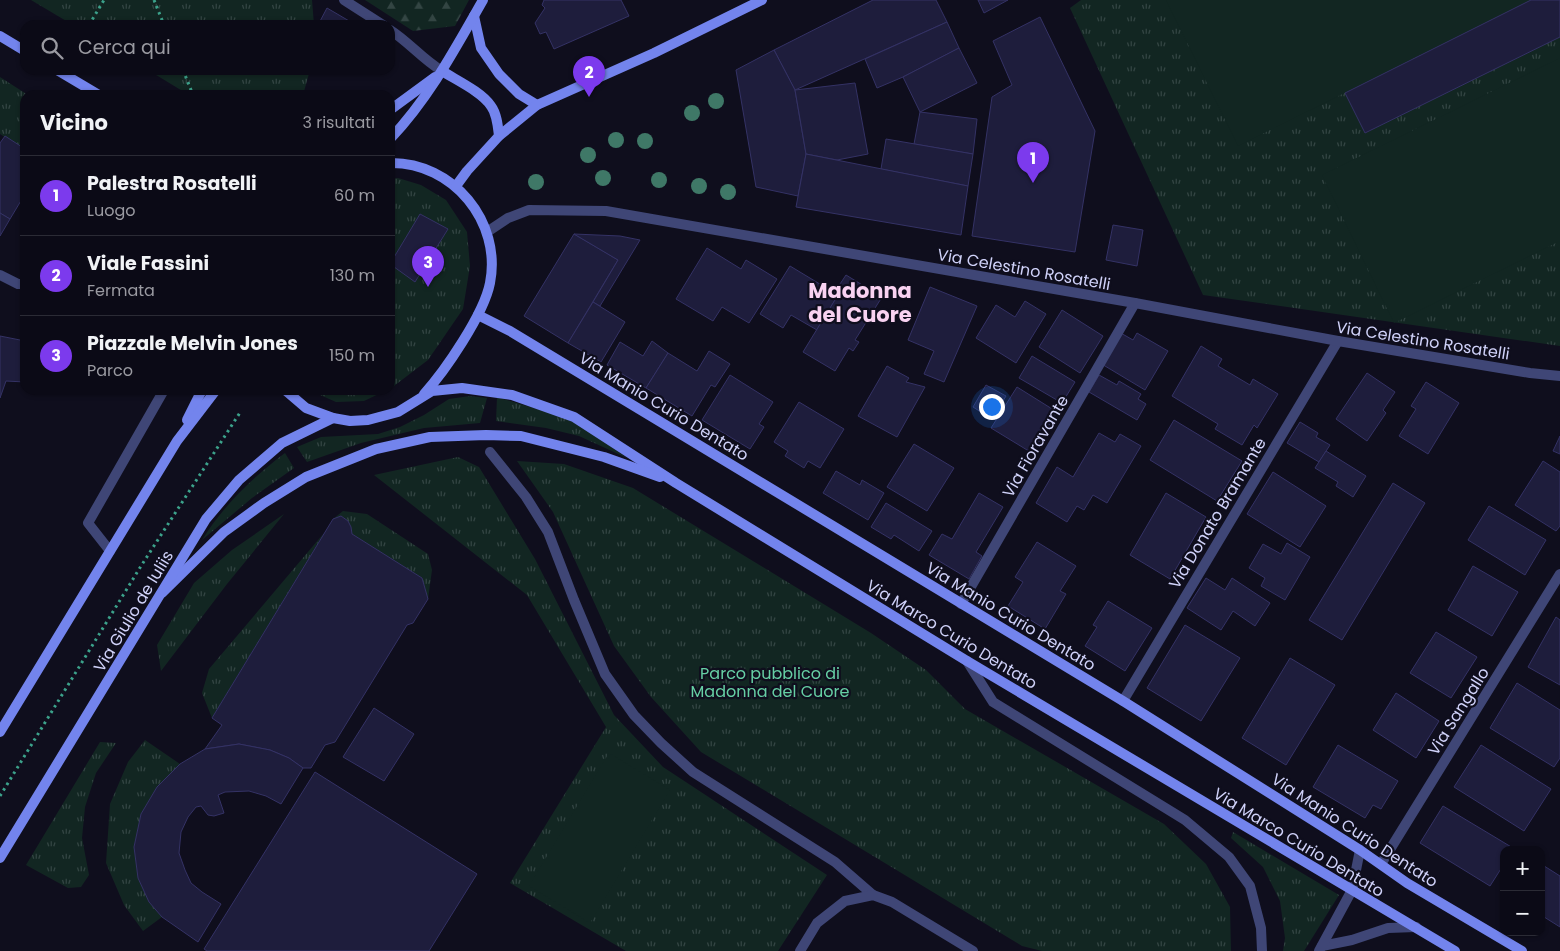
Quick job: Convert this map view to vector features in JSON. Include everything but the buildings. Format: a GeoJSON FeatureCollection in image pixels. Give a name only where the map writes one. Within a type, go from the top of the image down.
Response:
{"type":"FeatureCollection","features":[{"type":"Feature","properties":{"kind":"main road"},"geometry":{"type":"LineString","coordinates":[[395,133],[417,109],[442,71],[483,0]]}},
{"type":"Feature","properties":{"kind":"main road"},"geometry":{"type":"LineString","coordinates":[[456,186],[498,136],[537,105],[654,53],[762,0]]}},
{"type":"Feature","properties":{"kind":"main road"},"geometry":{"type":"LineString","coordinates":[[474,16],[481,48],[499,74],[519,94],[537,105]]}},
{"type":"Feature","properties":{"kind":"main road"},"geometry":{"type":"LineString","coordinates":[[0,36],[20,48]]}},
{"type":"Feature","properties":{"kind":"main road"},"geometry":{"type":"LineString","coordinates":[[395,106],[442,71]]}},
{"type":"Feature","properties":{"kind":"main road"},"geometry":{"type":"LineString","coordinates":[[442,71],[479,95],[491,106],[498,125],[498,136]]}},
{"type":"Feature","properties":{"kind":"main road"},"geometry":{"type":"LineString","coordinates":[[65,75],[91,90]]}},
{"type":"Feature","properties":{"kind":"main road"},"geometry":{"type":"LineString","coordinates":[[291,395],[306,408],[333,418],[350,421],[368,420],[398,412],[421,398],[439,378],[478,315],[490,284],[492,260],[487,232],[472,203],[456,186],[442,176],[425,168],[395,163]]}},
{"type":"Feature","properties":{"kind":"main road","name":"Via Manio Curio Dentato"},"geometry":{"type":"LineString","coordinates":[[478,315],[510,331],[1123,701],[1360,850],[1407,882],[1522,951]]}},
{"type":"Feature","properties":{"kind":"main road","name":"Via Marco Curio Dentato"},"geometry":{"type":"LineString","coordinates":[[421,398],[432,391],[462,388],[512,395],[574,416],[676,483],[967,662],[1455,951]]}},
{"type":"Feature","properties":{"kind":"main road"},"geometry":{"type":"LineString","coordinates":[[0,732],[177,441],[200,395]]}},
{"type":"Feature","properties":{"kind":"main road"},"geometry":{"type":"LineString","coordinates":[[177,441],[212,395]]}},
{"type":"Feature","properties":{"kind":"main road","name":"Via Giulio de Iuliis"},"geometry":{"type":"LineString","coordinates":[[0,858],[206,519],[239,480],[282,443],[333,418]]}},
{"type":"Feature","properties":{"kind":"main road"},"geometry":{"type":"LineString","coordinates":[[162,593],[224,532],[264,503],[306,477],[376,449],[430,437],[521,436],[604,457],[676,483]]}},
{"type":"Feature","properties":{"kind":"street"},"geometry":{"type":"LineString","coordinates":[[344,0],[375,20]]}},
{"type":"Feature","properties":{"kind":"street"},"geometry":{"type":"LineString","coordinates":[[395,33],[406,40],[426,62],[442,71]]}},
{"type":"Feature","properties":{"kind":"street","name":"Via Celestino Rosatelli"},"geometry":{"type":"LineString","coordinates":[[487,232],[508,218],[529,210],[606,211],[1135,303],[1338,341],[1530,373],[1560,376]]}},
{"type":"Feature","properties":{"kind":"street"},"geometry":{"type":"LineString","coordinates":[[0,275],[20,284]]}},
{"type":"Feature","properties":{"kind":"street","name":"Via Fioravante"},"geometry":{"type":"LineString","coordinates":[[961,604],[1135,303]]}},
{"type":"Feature","properties":{"kind":"street","name":"Via Donato Bramante"},"geometry":{"type":"LineString","coordinates":[[1123,701],[1338,341]]}},
{"type":"Feature","properties":{"kind":"street"},"geometry":{"type":"LineString","coordinates":[[110,551],[88,523],[161,395]]}},
{"type":"Feature","properties":{"kind":"street"},"geometry":{"type":"LineString","coordinates":[[490,452],[526,497],[548,532],[574,600],[606,674],[634,715],[660,743],[693,772],[836,862],[873,895],[892,902],[972,951]]}},
{"type":"Feature","properties":{"kind":"street","name":"Via Sangallo"},"geometry":{"type":"LineString","coordinates":[[1381,864],[1559,579]]}},
{"type":"Feature","properties":{"kind":"street"},"geometry":{"type":"LineString","coordinates":[[967,662],[993,702],[1185,820],[1228,857],[1250,886],[1261,928],[1262,951]]}},
{"type":"Feature","properties":{"kind":"street"},"geometry":{"type":"LineString","coordinates":[[1321,949],[1352,890],[1360,850]]}},
{"type":"Feature","properties":{"kind":"street"},"geometry":{"type":"LineString","coordinates":[[800,951],[817,923],[845,901],[873,895]]}},
{"type":"Feature","properties":{"kind":"street"},"geometry":{"type":"LineString","coordinates":[[1321,949],[1388,928],[1416,927]]}},
{"type":"Feature","properties":{"kind":"path"},"geometry":{"type":"LineString","coordinates":[[92,20],[104,0]]}},
{"type":"Feature","properties":{"kind":"path"},"geometry":{"type":"LineString","coordinates":[[154,0],[162,20]]}},
{"type":"Feature","properties":{"kind":"path"},"geometry":{"type":"LineString","coordinates":[[185,75],[191,90]]}},
{"type":"Feature","properties":{"kind":"path"},"geometry":{"type":"LineString","coordinates":[[0,796],[141,566],[241,411]]}},
{"type":"Feature","properties":{"kind":"green space"},"geometry":{"type":"Polygon","coordinates":[[[31,0],[312,0],[314,20],[65,20],[31,0]]]}},
{"type":"Feature","properties":{"kind":"green space"},"geometry":{"type":"Polygon","coordinates":[[[365,0],[469,0],[455,26],[413,31],[365,0]]]}},
{"type":"Feature","properties":{"kind":"green space"},"geometry":{"type":"Polygon","coordinates":[[[1081,0],[1560,0],[1560,346],[1203,295],[1070,8],[1081,0]]]}},
{"type":"Feature","properties":{"kind":"green space"},"geometry":{"type":"Polygon","coordinates":[[[1166,0],[1531,0],[1238,146],[1166,0]]]}},
{"type":"Feature","properties":{"kind":"green space"},"geometry":{"type":"Polygon","coordinates":[[[1560,58],[1560,241],[1394,323],[1322,175],[1560,58]]]}},
{"type":"Feature","properties":{"kind":"green space"},"geometry":{"type":"Polygon","coordinates":[[[156,75],[309,75],[304,90],[181,90],[156,75]]]}},
{"type":"Feature","properties":{"kind":"green space"},"geometry":{"type":"Polygon","coordinates":[[[0,77],[20,90],[20,147],[0,134],[0,77]]]}},
{"type":"Feature","properties":{"kind":"green space"},"geometry":{"type":"Polygon","coordinates":[[[395,178],[421,185],[446,200],[467,232],[470,266],[463,309],[428,360],[395,385],[395,178]]]}},
{"type":"Feature","properties":{"kind":"green space"},"geometry":{"type":"Polygon","coordinates":[[[320,395],[377,395],[364,401],[336,402],[320,395]]]}},
{"type":"Feature","properties":{"kind":"green space"},"geometry":{"type":"Polygon","coordinates":[[[470,396],[487,398],[480,423],[424,428],[361,443],[307,462],[297,447],[321,437],[378,434],[400,427],[449,399],[470,396]]]}},
{"type":"Feature","properties":{"kind":"green space"},"geometry":{"type":"Polygon","coordinates":[[[497,397],[573,420],[627,458],[579,436],[546,428],[496,421],[497,397]]]}},
{"type":"Feature","properties":{"kind":"green space"},"geometry":{"type":"Polygon","coordinates":[[[285,453],[294,468],[252,498],[202,540],[219,515],[239,493],[285,453]]]}},
{"type":"Feature","properties":{"kind":"green space"},"geometry":{"type":"Polygon","coordinates":[[[458,457],[479,467],[535,559],[614,715],[663,767],[827,875],[778,951],[626,951],[510,883],[606,727],[527,595],[374,475],[458,457]]]}},
{"type":"Feature","properties":{"kind":"green space","name":"Parco pubblico di Madonna del Cuore"},"geometry":{"type":"Polygon","coordinates":[[[517,461],[564,464],[633,488],[871,633],[926,670],[965,709],[1164,824],[1206,864],[1230,907],[1231,951],[1042,951],[1022,946],[701,752],[651,697],[614,646],[553,512],[517,461]]]}},
{"type":"Feature","properties":{"kind":"green space"},"geometry":{"type":"Polygon","coordinates":[[[343,511],[367,514],[428,554],[432,570],[428,599],[422,578],[352,534],[349,524],[341,516],[333,519],[343,511]]]}},
{"type":"Feature","properties":{"kind":"green space"},"geometry":{"type":"Polygon","coordinates":[[[284,514],[227,584],[161,671],[157,645],[194,583],[232,550],[284,514]]]}},
{"type":"Feature","properties":{"kind":"green space"},"geometry":{"type":"Polygon","coordinates":[[[324,533],[212,718],[202,693],[209,669],[324,533]]]}},
{"type":"Feature","properties":{"kind":"green space"},"geometry":{"type":"Polygon","coordinates":[[[145,740],[180,764],[157,787],[141,814],[134,847],[138,878],[149,902],[162,917],[143,931],[124,905],[106,863],[110,804],[128,762],[145,740]]]}},
{"type":"Feature","properties":{"kind":"green space"},"geometry":{"type":"Polygon","coordinates":[[[100,742],[116,743],[96,773],[85,807],[82,838],[89,875],[81,887],[68,888],[26,865],[100,742]]]}},
{"type":"Feature","properties":{"kind":"green space"},"geometry":{"type":"Polygon","coordinates":[[[609,753],[670,790],[590,923],[529,886],[609,753]]]}},
{"type":"Feature","properties":{"kind":"green space"},"geometry":{"type":"Polygon","coordinates":[[[1233,832],[1339,895],[1304,951],[1283,951],[1285,938],[1280,901],[1263,867],[1231,838],[1233,832]]]}},
{"type":"Feature","properties":{"kind":"place","name":"Viale Fassini"},"geometry":{"type":"Point","coordinates":[589,97]}},
{"type":"Feature","properties":{"kind":"place","name":"Palestra Rosatelli"},"geometry":{"type":"Point","coordinates":[1033,183]}},
{"type":"Feature","properties":{"kind":"place","name":"Piazzale Melvin Jones"},"geometry":{"type":"Point","coordinates":[428,287]}},
{"type":"Feature","properties":{"kind":"district","name":"Madonna del Cuore"},"geometry":{"type":"Point","coordinates":[860,303]}}]}
